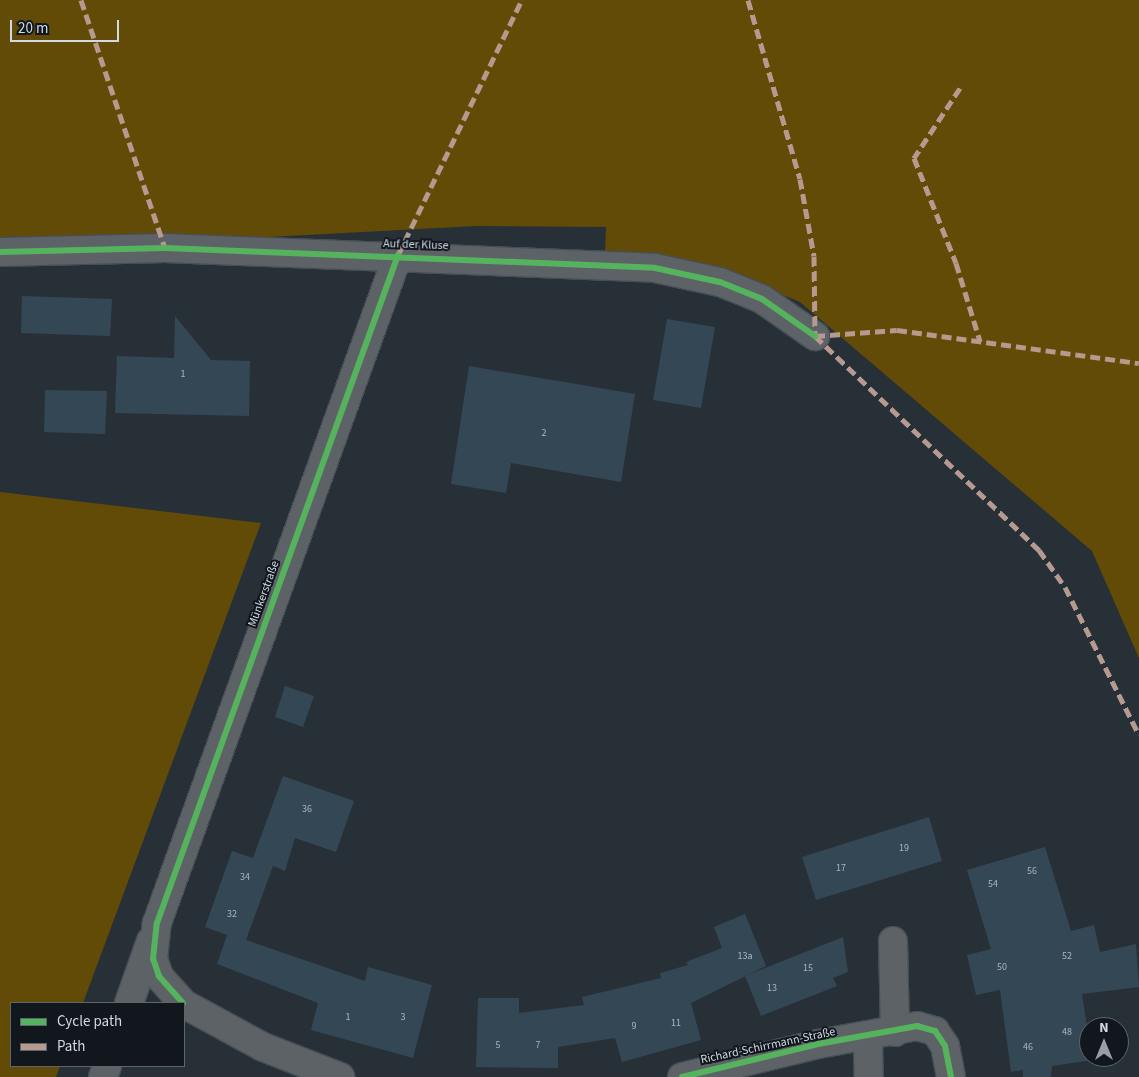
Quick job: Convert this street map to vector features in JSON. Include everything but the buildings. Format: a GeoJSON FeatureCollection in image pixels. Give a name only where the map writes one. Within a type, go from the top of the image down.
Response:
{"type":"FeatureCollection","features":[{"type":"Feature","properties":{"kind":"street","name":"Auf der Kluse"},"geometry":{"type":"LineString","coordinates":[[0,252],[165,248],[398,255],[654,268],[720,282],[762,299],[814,336]]}},
{"type":"Feature","properties":{"kind":"street","name":"Münkerstraße"},"geometry":{"type":"LineString","coordinates":[[129,1002],[398,255]]}},
{"type":"Feature","properties":{"kind":"street"},"geometry":{"type":"LineString","coordinates":[[155,932],[159,976],[181,1002]]}},
{"type":"Feature","properties":{"kind":"street"},"geometry":{"type":"LineString","coordinates":[[893,940],[906,1029],[935,1031],[945,1046],[951,1077]]}},
{"type":"Feature","properties":{"kind":"street"},"geometry":{"type":"LineString","coordinates":[[185,1005],[263,1047],[340,1077]]}},
{"type":"Feature","properties":{"kind":"street","name":"Richard-Schirrmann-Straße"},"geometry":{"type":"LineString","coordinates":[[682,1077],[818,1044],[868,1038],[906,1029]]}},
{"type":"Feature","properties":{"kind":"street"},"geometry":{"type":"LineString","coordinates":[[868,1038],[868,1077]]}},
{"type":"Feature","properties":{"kind":"shaded area"},"geometry":{"type":"Polygon","coordinates":[[[0,0],[1139,0],[1139,658],[1092,551],[800,302],[722,270],[605,253],[606,227],[476,226],[0,251],[0,0]]]}},
{"type":"Feature","properties":{"kind":"shaded area"},"geometry":{"type":"Polygon","coordinates":[[[0,492],[261,523],[83,1002],[10,1002],[10,1067],[60,1067],[56,1077],[0,1077],[0,492]]]}},
{"type":"Feature","properties":{"kind":"marked path"},"geometry":{"type":"LineString","coordinates":[[81,0],[165,248]]}},
{"type":"Feature","properties":{"kind":"marked path"},"geometry":{"type":"LineString","coordinates":[[398,255],[522,0]]}},
{"type":"Feature","properties":{"kind":"marked path"},"geometry":{"type":"LineString","coordinates":[[748,0],[800,179],[814,256],[815,336],[1039,550],[1065,587],[1139,735]]}},
{"type":"Feature","properties":{"kind":"marked path"},"geometry":{"type":"LineString","coordinates":[[960,88],[914,158],[956,263],[980,341]]}},
{"type":"Feature","properties":{"kind":"marked path"},"geometry":{"type":"LineString","coordinates":[[815,336],[897,330],[1139,363]]}},
{"type":"Feature","properties":{"kind":"cycle path"},"geometry":{"type":"LineString","coordinates":[[0,252],[165,248],[655,268],[720,282],[762,299],[815,336]]}},
{"type":"Feature","properties":{"kind":"cycle path"},"geometry":{"type":"LineString","coordinates":[[182,1002],[159,976],[153,959],[157,923],[398,255]]}},
{"type":"Feature","properties":{"kind":"cycle path"},"geometry":{"type":"LineString","coordinates":[[682,1077],[818,1044],[917,1026],[935,1031],[945,1046],[951,1077]]}}]}
